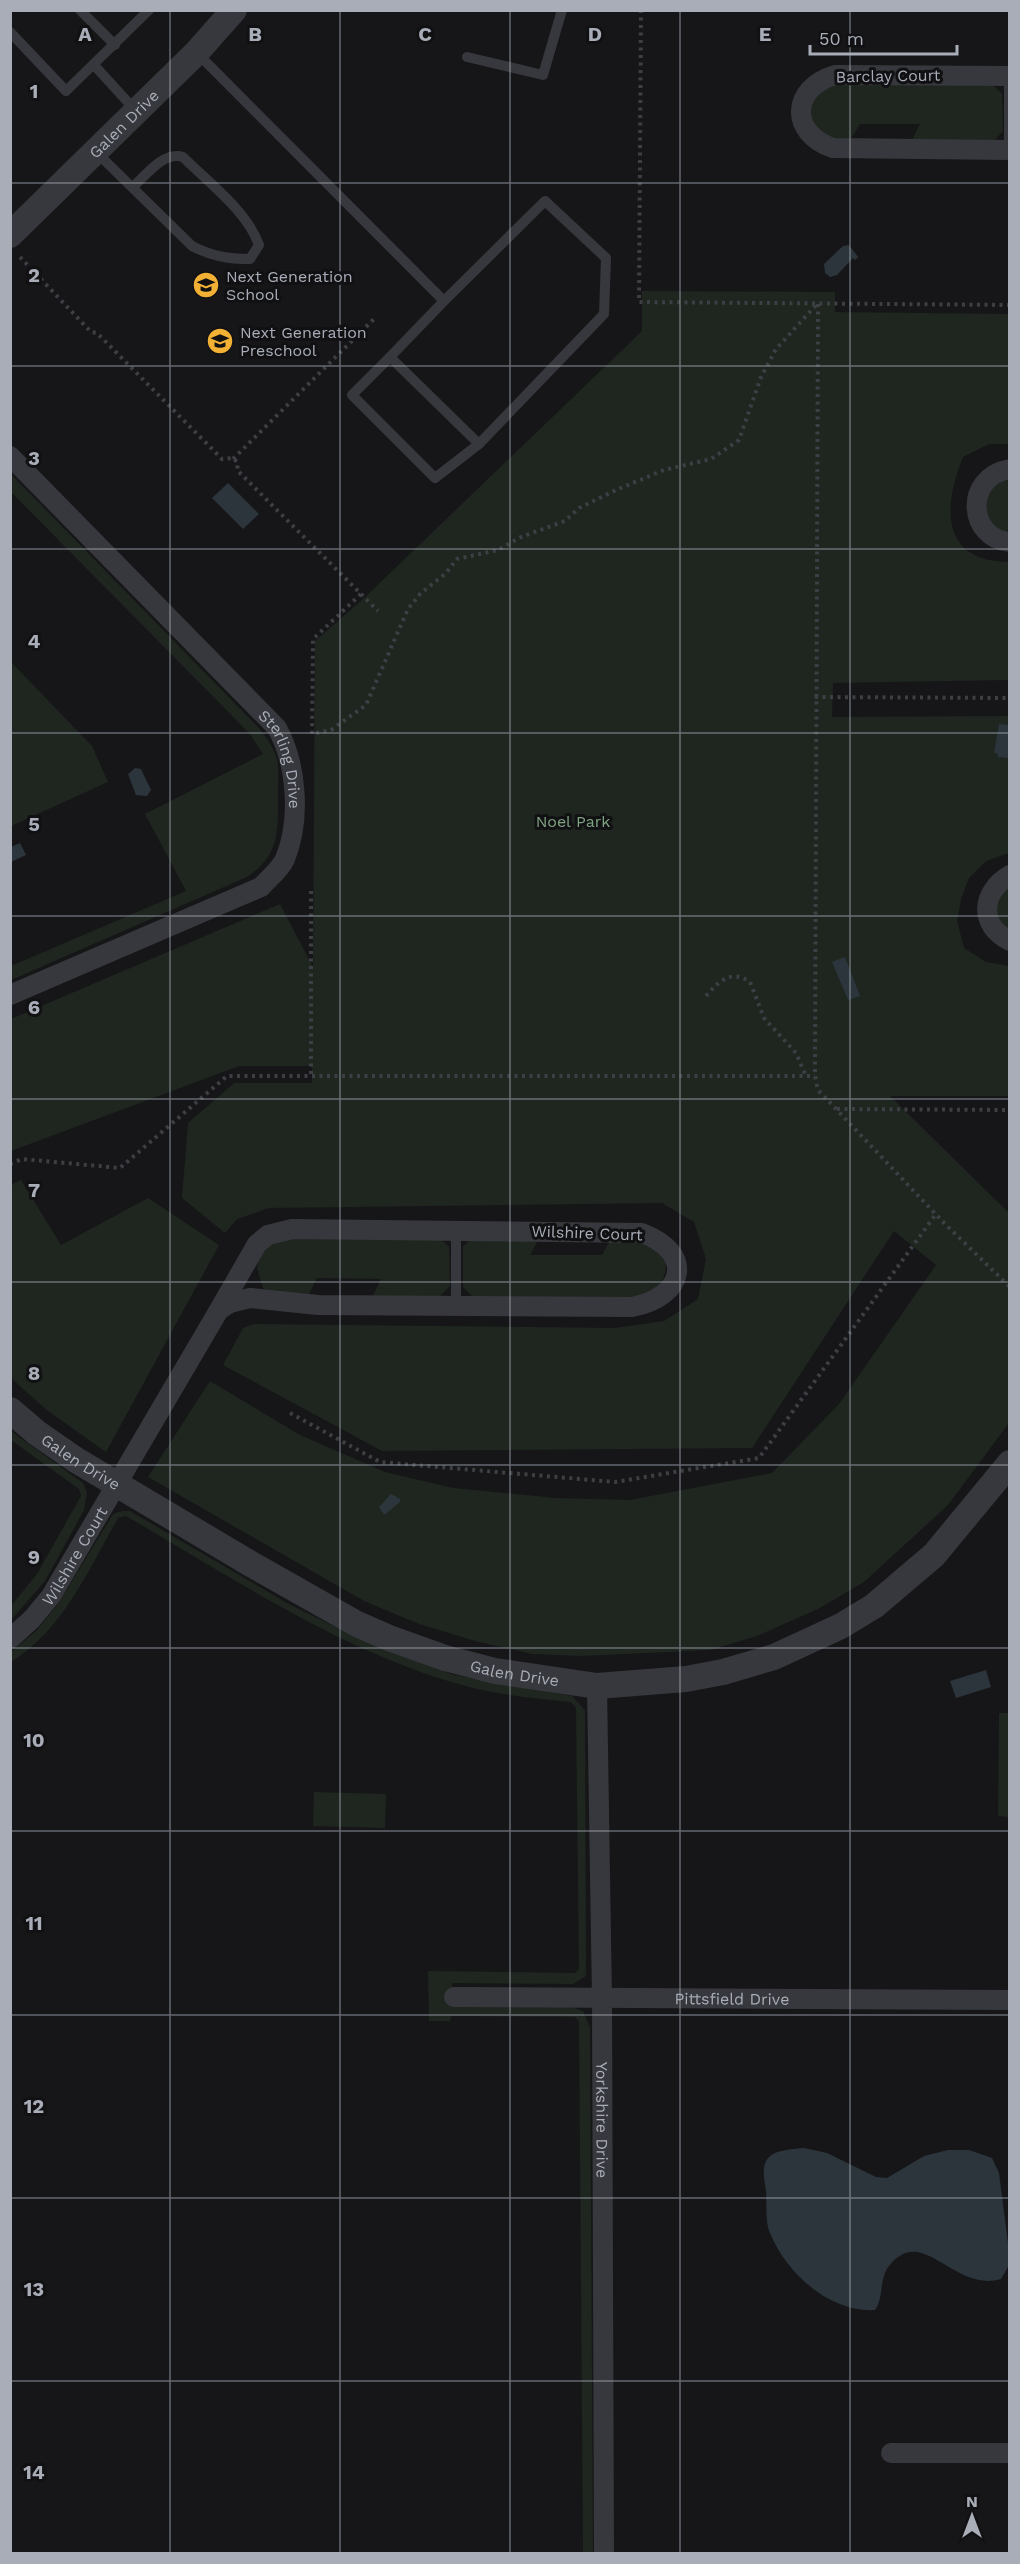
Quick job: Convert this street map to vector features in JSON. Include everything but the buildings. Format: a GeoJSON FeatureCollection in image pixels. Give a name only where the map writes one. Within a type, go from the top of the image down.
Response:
{"type":"FeatureCollection","features":[{"type":"Feature","properties":{"kind":"street","name":"Galen Drive"},"geometry":{"type":"LineString","coordinates":[[15,246],[96,152],[196,53],[234,10]]}},
{"type":"Feature","properties":{"kind":"street","name":"Barclay Court"},"geometry":{"type":"LineString","coordinates":[[1009,76],[835,75],[811,86],[803,99],[801,112],[803,125],[808,134],[833,148],[1009,150]]}},
{"type":"Feature","properties":{"kind":"street","name":"Sterling Drive"},"geometry":{"type":"LineString","coordinates":[[10,456],[277,729],[287,747],[292,765],[293,814],[285,860],[261,886],[10,995]]}},
{"type":"Feature","properties":{"kind":"street"},"geometry":{"type":"LineString","coordinates":[[1010,469],[997,471],[987,477],[981,486],[977,505],[978,516],[986,531],[1000,540],[1010,542]]}},
{"type":"Feature","properties":{"kind":"street"},"geometry":{"type":"LineString","coordinates":[[1010,875],[997,882],[987,907],[988,919],[995,931],[1010,941]]}},
{"type":"Feature","properties":{"kind":"street","name":"Wilshire Court"},"geometry":{"type":"LineString","coordinates":[[10,1639],[32,1619],[51,1596],[256,1244],[275,1232],[292,1229],[642,1233],[658,1239],[668,1247],[675,1258],[677,1269],[674,1282],[667,1293],[648,1304],[632,1307],[318,1305],[250,1298],[230,1303],[219,1310]]}},
{"type":"Feature","properties":{"kind":"street","name":"Galen Drive"},"geometry":{"type":"LineString","coordinates":[[10,1410],[37,1433],[117,1485],[357,1624],[446,1658],[495,1671],[597,1686],[686,1679],[723,1672],[774,1657],[842,1626],[874,1606],[934,1555],[969,1517],[1010,1463]]}},
{"type":"Feature","properties":{"kind":"street","name":"Yorkshire Drive"},"geometry":{"type":"LineString","coordinates":[[597,1686],[602,1999],[604,2553]]}},
{"type":"Feature","properties":{"kind":"street","name":"Pittsfield Drive"},"geometry":{"type":"LineString","coordinates":[[454,1997],[1010,2000]]}},
{"type":"Feature","properties":{"kind":"street"},"geometry":{"type":"LineString","coordinates":[[891,2453],[1010,2453]]}},
{"type":"Feature","properties":{"kind":"lane"},"geometry":{"type":"LineString","coordinates":[[80,10],[115,45]]}},
{"type":"Feature","properties":{"kind":"lane"},"geometry":{"type":"LineString","coordinates":[[10,32],[66,91],[150,10]]}},
{"type":"Feature","properties":{"kind":"lane"},"geometry":{"type":"LineString","coordinates":[[467,57],[543,75],[562,10]]}},
{"type":"Feature","properties":{"kind":"lane"},"geometry":{"type":"LineString","coordinates":[[196,53],[444,301]]}},
{"type":"Feature","properties":{"kind":"lane"},"geometry":{"type":"LineString","coordinates":[[94,65],[137,111]]}},
{"type":"Feature","properties":{"kind":"lane"},"geometry":{"type":"LineString","coordinates":[[1009,76],[1009,150]]}},
{"type":"Feature","properties":{"kind":"lane"},"geometry":{"type":"LineString","coordinates":[[96,152],[192,246],[208,255],[230,259],[250,259],[256,252],[259,245],[244,219],[183,157],[175,154],[167,156],[133,187]]}},
{"type":"Feature","properties":{"kind":"lane"},"geometry":{"type":"LineString","coordinates":[[545,201],[606,258],[604,314],[479,444],[435,478],[352,395],[444,301],[545,201]]}},
{"type":"Feature","properties":{"kind":"lane"},"geometry":{"type":"LineString","coordinates":[[390,357],[479,444]]}},
{"type":"Feature","properties":{"kind":"lane"},"geometry":{"type":"LineString","coordinates":[[456,1230],[456,1306]]}},
{"type":"Feature","properties":{"kind":"path"},"geometry":{"type":"LineString","coordinates":[[642,10],[639,302],[732,305],[818,303],[1010,305]]}},
{"type":"Feature","properties":{"kind":"path"},"geometry":{"type":"LineString","coordinates":[[15,246],[91,332],[97,333],[222,459],[233,459],[238,463],[237,470],[378,611]]}},
{"type":"Feature","properties":{"kind":"path"},"geometry":{"type":"LineString","coordinates":[[361,594],[312,639],[312,734],[332,730],[366,705],[408,609],[420,594],[446,573],[457,559],[498,550],[521,537],[565,521],[579,508],[616,490],[664,470],[711,459],[739,440],[761,377],[776,349],[818,303]]}},
{"type":"Feature","properties":{"kind":"path"},"geometry":{"type":"LineString","coordinates":[[818,303],[815,1076],[818,1089],[936,1214],[1010,1287]]}},
{"type":"Feature","properties":{"kind":"path"},"geometry":{"type":"LineString","coordinates":[[233,459],[375,318]]}},
{"type":"Feature","properties":{"kind":"path"},"geometry":{"type":"LineString","coordinates":[[815,697],[1010,698]]}},
{"type":"Feature","properties":{"kind":"path"},"geometry":{"type":"LineString","coordinates":[[310,1074],[311,887]]}},
{"type":"Feature","properties":{"kind":"path"},"geometry":{"type":"LineString","coordinates":[[706,996],[726,977],[733,975],[750,982],[764,1018],[796,1053],[806,1076]]}},
{"type":"Feature","properties":{"kind":"path"},"geometry":{"type":"LineString","coordinates":[[10,1164],[22,1159],[120,1168],[226,1076],[310,1074],[815,1076]]}},
{"type":"Feature","properties":{"kind":"path"},"geometry":{"type":"LineString","coordinates":[[837,1109],[1010,1110]]}},
{"type":"Feature","properties":{"kind":"path"},"geometry":{"type":"LineString","coordinates":[[290,1413],[380,1462],[615,1482],[759,1458],[936,1214]]}},
{"type":"Feature","properties":{"kind":"green space"},"geometry":{"type":"Polygon","coordinates":[[[988,80],[1002,94],[1003,131],[991,144],[911,142],[920,124],[860,124],[849,142],[820,135],[810,114],[813,99],[822,84],[988,80]]]}},
{"type":"Feature","properties":{"kind":"green space","name":"Noel Park"},"geometry":{"type":"Polygon","coordinates":[[[642,291],[835,292],[835,312],[1009,314],[1009,444],[989,444],[963,457],[952,494],[951,512],[953,528],[959,542],[970,552],[986,559],[1009,562],[1009,680],[833,683],[832,717],[1010,716],[1009,853],[986,861],[969,878],[961,899],[957,921],[964,948],[986,962],[1009,966],[1009,1096],[890,1096],[1009,1213],[1009,1423],[948,1505],[864,1582],[818,1609],[757,1636],[710,1650],[583,1656],[532,1654],[475,1641],[419,1624],[364,1601],[148,1477],[210,1381],[300,1435],[385,1472],[453,1488],[556,1498],[630,1500],[772,1473],[839,1404],[936,1265],[894,1231],[752,1448],[382,1451],[223,1365],[243,1328],[254,1324],[615,1328],[664,1321],[698,1299],[706,1259],[694,1222],[662,1203],[269,1208],[237,1219],[225,1233],[182,1198],[188,1123],[234,1083],[312,1083],[312,1066],[239,1066],[11,1151],[11,1019],[280,904],[313,967],[315,641],[363,599],[642,331],[642,291]]]}},
{"type":"Feature","properties":{"kind":"green space"},"geometry":{"type":"Polygon","coordinates":[[[1009,473],[1009,528],[1006,533],[994,524],[987,514],[985,494],[986,486],[1009,473]]]}},
{"type":"Feature","properties":{"kind":"green space"},"geometry":{"type":"Polygon","coordinates":[[[11,474],[258,727],[269,742],[278,763],[278,817],[272,850],[258,869],[247,877],[11,980],[11,966],[186,891],[145,814],[263,754],[250,734],[11,492],[11,474]]]}},
{"type":"Feature","properties":{"kind":"green space"},"geometry":{"type":"Polygon","coordinates":[[[11,662],[92,746],[108,782],[11,826],[11,662]]]}},
{"type":"Feature","properties":{"kind":"green space"},"geometry":{"type":"Polygon","coordinates":[[[1009,882],[1009,931],[997,917],[995,904],[1009,882]]]}},
{"type":"Feature","properties":{"kind":"green space"},"geometry":{"type":"Polygon","coordinates":[[[21,1180],[61,1245],[148,1198],[219,1245],[106,1452],[48,1411],[11,1378],[11,1185],[21,1180]]]}},
{"type":"Feature","properties":{"kind":"green space"},"geometry":{"type":"Polygon","coordinates":[[[435,1234],[449,1247],[450,1286],[438,1298],[372,1298],[381,1279],[317,1278],[307,1298],[270,1294],[263,1288],[257,1268],[259,1255],[281,1237],[435,1234]]]}},
{"type":"Feature","properties":{"kind":"green space"},"geometry":{"type":"Polygon","coordinates":[[[475,1235],[541,1235],[530,1255],[602,1255],[613,1235],[647,1241],[666,1261],[664,1278],[652,1291],[630,1298],[475,1299],[463,1287],[463,1247],[475,1235]]]}},
{"type":"Feature","properties":{"kind":"green space"},"geometry":{"type":"Polygon","coordinates":[[[11,1431],[83,1483],[87,1493],[84,1510],[45,1581],[11,1620],[11,1606],[37,1574],[81,1496],[79,1489],[11,1440],[11,1431]]]}},
{"type":"Feature","properties":{"kind":"green space"},"geometry":{"type":"Polygon","coordinates":[[[130,1511],[287,1603],[358,1638],[454,1675],[572,1696],[585,1710],[586,1976],[573,1984],[452,1983],[452,2006],[571,2007],[583,2011],[590,2027],[593,2553],[583,2553],[579,2021],[575,2017],[451,2016],[450,2021],[429,2021],[428,1971],[575,1973],[579,1969],[576,1708],[571,1702],[477,1689],[384,1658],[296,1615],[126,1516],[118,1518],[85,1578],[60,1616],[29,1649],[11,1662],[11,1652],[36,1631],[58,1604],[113,1514],[130,1511]]]}},
{"type":"Feature","properties":{"kind":"green space"},"geometry":{"type":"Polygon","coordinates":[[[999,1713],[1009,1713],[1009,1817],[998,1816],[999,1713]]]}},
{"type":"Feature","properties":{"kind":"green space"},"geometry":{"type":"Polygon","coordinates":[[[314,1792],[386,1794],[385,1828],[313,1826],[314,1792]]]}},
{"type":"Feature","properties":{"kind":"shaded area"},"geometry":{"type":"Polygon","coordinates":[[[849,245],[858,257],[855,260],[853,258],[837,275],[830,277],[825,273],[824,264],[843,246],[849,245]]]}},
{"type":"Feature","properties":{"kind":"shaded area"},"geometry":{"type":"Polygon","coordinates":[[[228,483],[259,514],[243,529],[212,498],[228,483]]]}},
{"type":"Feature","properties":{"kind":"shaded area"},"geometry":{"type":"Polygon","coordinates":[[[999,724],[1009,725],[1008,758],[998,757],[997,753],[994,753],[999,724]]]}},
{"type":"Feature","properties":{"kind":"shaded area"},"geometry":{"type":"Polygon","coordinates":[[[135,768],[141,769],[151,790],[147,796],[136,795],[128,774],[135,768]]]}},
{"type":"Feature","properties":{"kind":"shaded area"},"geometry":{"type":"Polygon","coordinates":[[[20,843],[26,855],[11,862],[11,847],[20,843]]]}},
{"type":"Feature","properties":{"kind":"shaded area"},"geometry":{"type":"Polygon","coordinates":[[[845,957],[860,996],[848,1000],[832,962],[845,957]]]}},
{"type":"Feature","properties":{"kind":"shaded area"},"geometry":{"type":"Polygon","coordinates":[[[391,1494],[400,1499],[400,1502],[384,1515],[379,1507],[391,1494]]]}},
{"type":"Feature","properties":{"kind":"shaded area"},"geometry":{"type":"Polygon","coordinates":[[[986,1670],[991,1687],[956,1698],[950,1681],[986,1670]]]}},
{"type":"Feature","properties":{"kind":"shaded area"},"geometry":{"type":"Polygon","coordinates":[[[804,2148],[827,2153],[876,2177],[887,2178],[924,2156],[948,2150],[969,2150],[992,2158],[999,2173],[1009,2251],[1009,2265],[1001,2279],[984,2281],[968,2277],[927,2255],[914,2252],[902,2255],[889,2266],[875,2310],[858,2309],[826,2298],[798,2276],[777,2248],[767,2224],[764,2174],[766,2161],[777,2152],[804,2148]]]}},
{"type":"Feature","properties":{"kind":"place","name":"Next Generation School"},"geometry":{"type":"Point","coordinates":[206,285]}},
{"type":"Feature","properties":{"kind":"place","name":"Next Generation Preschool"},"geometry":{"type":"Point","coordinates":[220,341]}}]}
